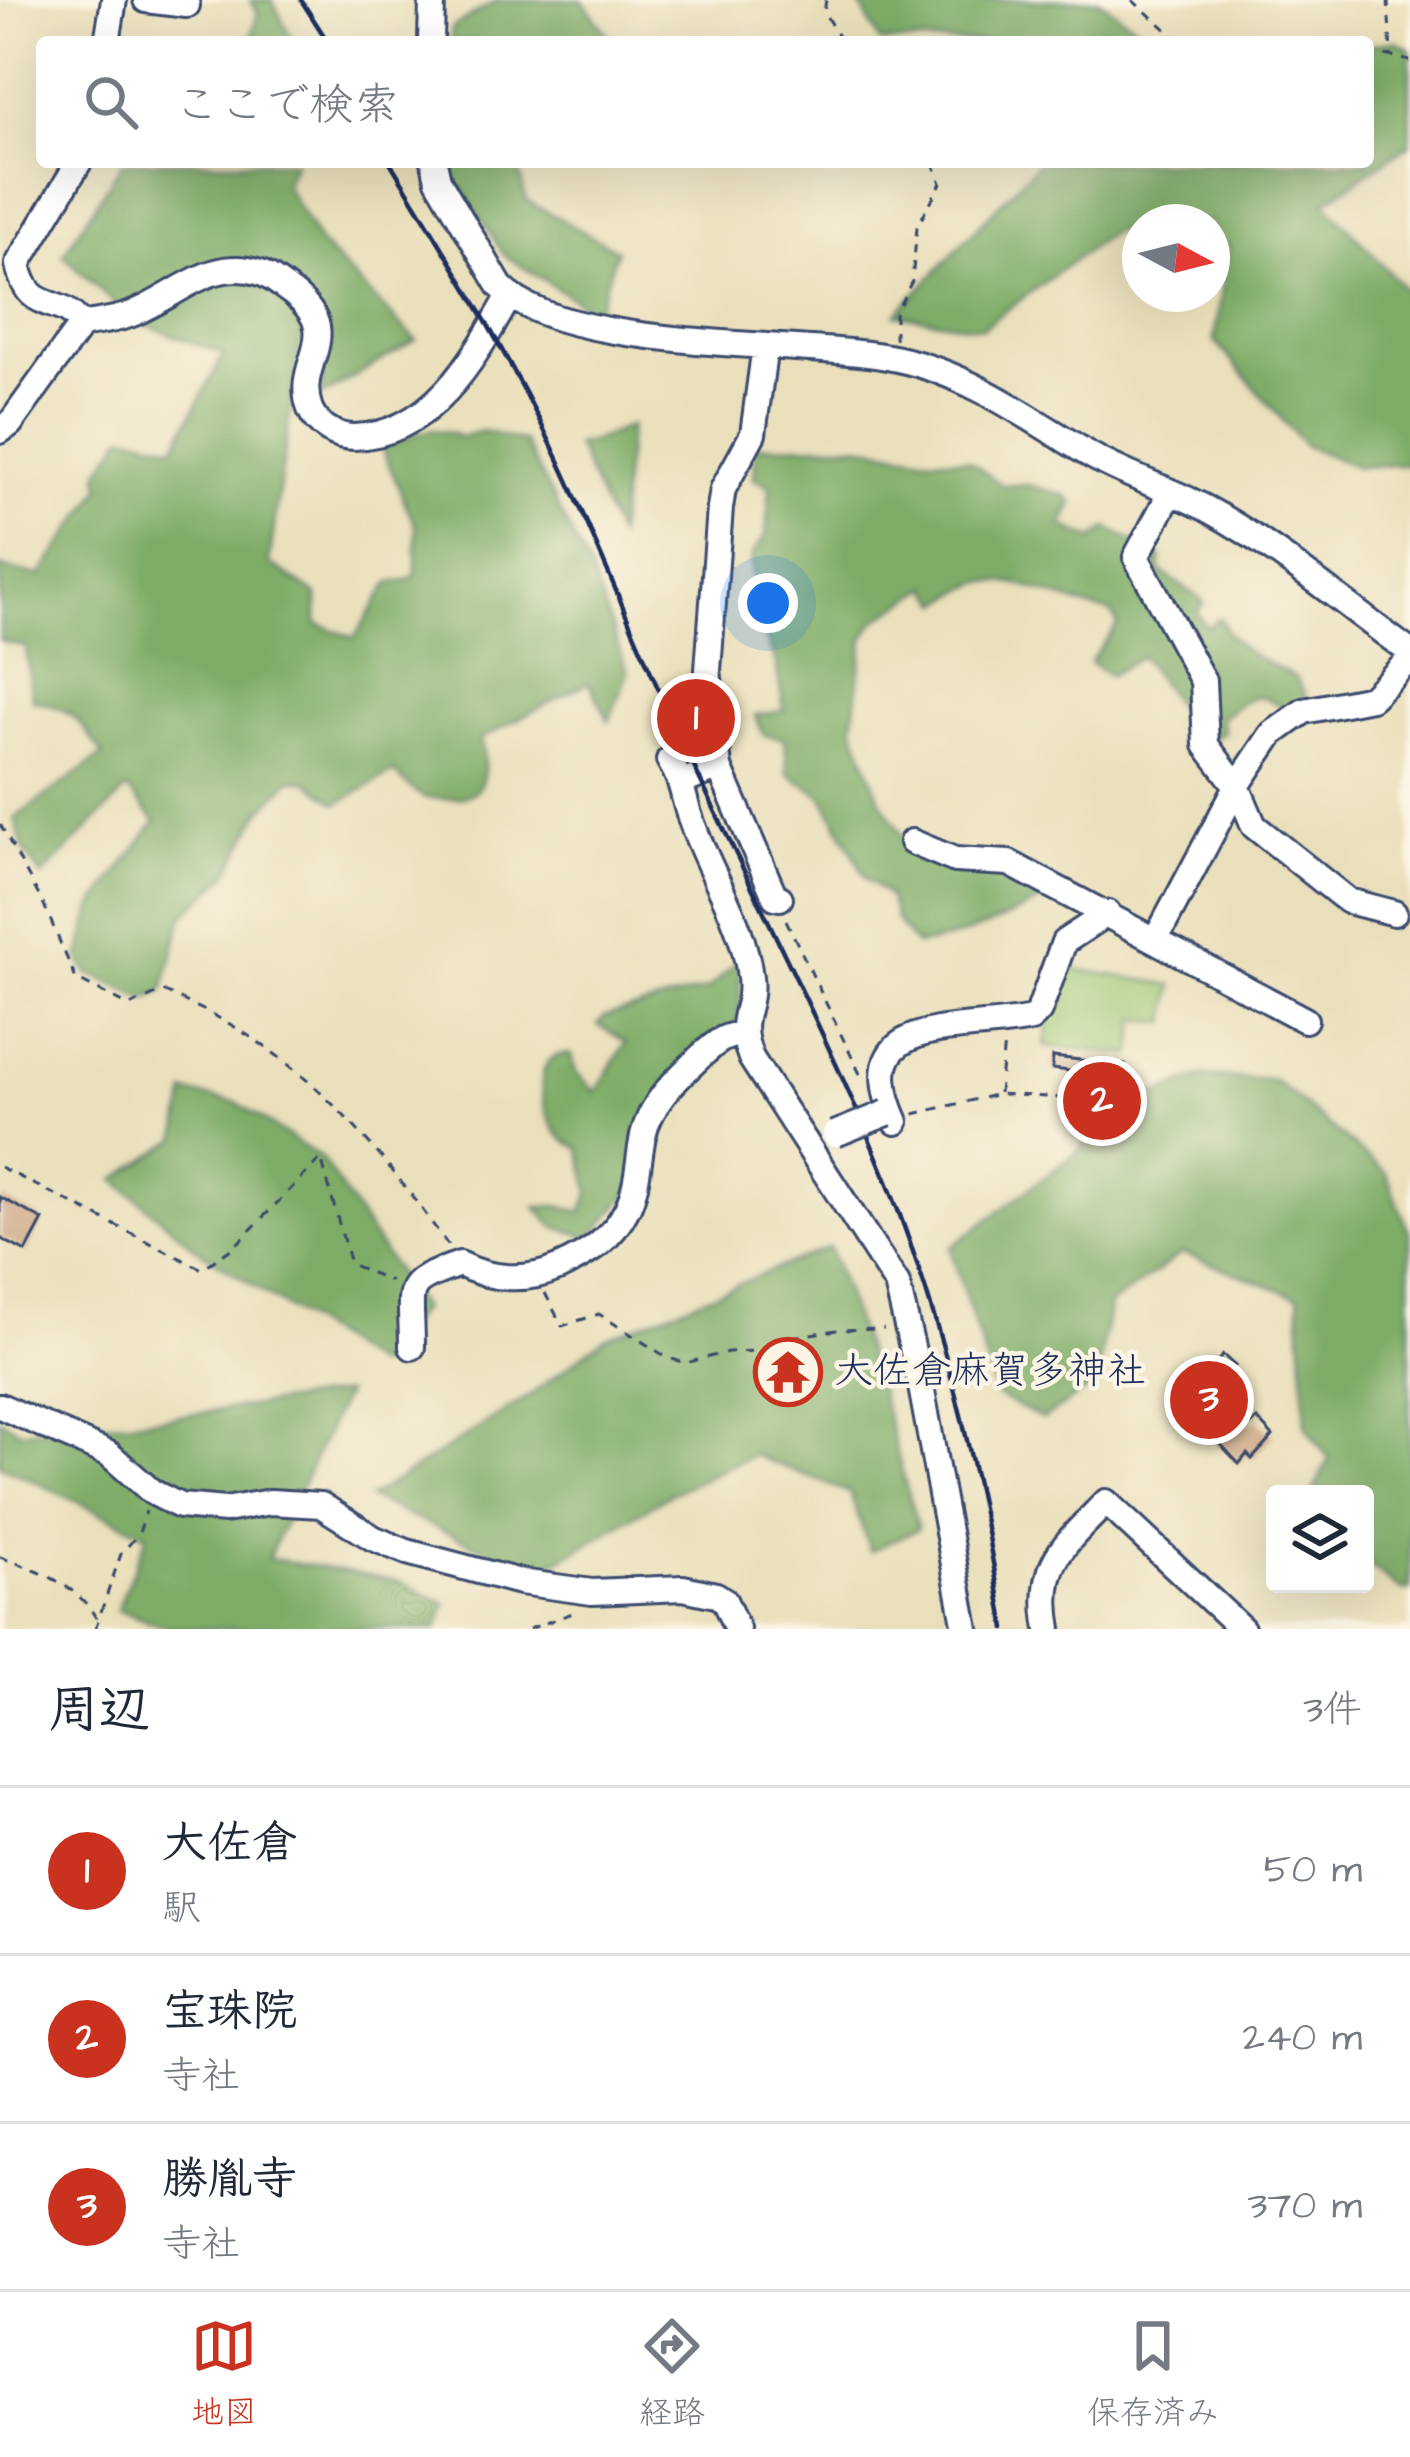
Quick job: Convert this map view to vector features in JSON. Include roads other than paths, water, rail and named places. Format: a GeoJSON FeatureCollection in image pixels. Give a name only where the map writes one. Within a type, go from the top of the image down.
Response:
{"type":"FeatureCollection","features":[{"type":"Feature","properties":{"kind":"street"},"geometry":{"type":"LineString","coordinates":[[108,36],[114,0]]}},
{"type":"Feature","properties":{"kind":"street"},"geometry":{"type":"LineString","coordinates":[[146,0],[187,5]]}},
{"type":"Feature","properties":{"kind":"street"},"geometry":{"type":"LineString","coordinates":[[431,36],[432,0]]}},
{"type":"Feature","properties":{"kind":"street"},"geometry":{"type":"LineString","coordinates":[[75,168],[18,264],[22,284],[32,297],[75,316],[81,325]]}},
{"type":"Feature","properties":{"kind":"street"},"geometry":{"type":"LineString","coordinates":[[435,168],[437,180],[509,296],[541,314],[584,325],[895,359],[1003,399],[1088,454],[1228,523],[1410,656],[1372,698],[1297,715],[1272,734],[1237,786],[1156,939]]}},
{"type":"Feature","properties":{"kind":"street"},"geometry":{"type":"LineString","coordinates":[[0,431],[10,424],[81,325],[125,316],[216,269],[261,273],[311,308],[319,327],[308,384],[309,408],[322,427],[345,437],[375,436],[425,412],[470,365],[509,296]]}},
{"type":"Feature","properties":{"kind":"street"},"geometry":{"type":"LineString","coordinates":[[765,346],[753,434],[723,489],[708,670],[719,767],[778,897]]}},
{"type":"Feature","properties":{"kind":"street"},"geometry":{"type":"LineString","coordinates":[[1171,492],[1136,561],[1204,681],[1206,746],[1237,786],[1254,826],[1348,901],[1394,913]]}},
{"type":"Feature","properties":{"kind":"street"},"geometry":{"type":"LineString","coordinates":[[719,767],[676,771],[735,920],[749,971],[742,1035],[806,1147],[897,1284],[967,1629]]}},
{"type":"Feature","properties":{"kind":"street"},"geometry":{"type":"LineString","coordinates":[[912,842],[956,860],[1010,863],[1305,1020]]}},
{"type":"Feature","properties":{"kind":"street"},"geometry":{"type":"LineString","coordinates":[[806,1147],[892,1116],[882,1068],[897,1048],[950,1026],[1030,1019],[1039,1011],[1064,942],[1108,913]]}},
{"type":"Feature","properties":{"kind":"street"},"geometry":{"type":"LineString","coordinates":[[412,1346],[412,1290],[420,1277],[460,1264],[478,1274],[536,1276],[604,1243],[630,1202],[654,1107],[676,1079],[719,1040],[742,1035]]}},
{"type":"Feature","properties":{"kind":"street"},"geometry":{"type":"LineString","coordinates":[[0,1406],[110,1454],[152,1492],[180,1506],[225,1510],[270,1502],[321,1505],[373,1538],[406,1552],[520,1582],[592,1592],[683,1588],[702,1592],[724,1600],[737,1629]]}},
{"type":"Feature","properties":{"kind":"street"},"geometry":{"type":"LineString","coordinates":[[1049,1629],[1043,1597],[1046,1580],[1057,1556],[1106,1502],[1242,1629]]}},
{"type":"Feature","properties":{"kind":"railway"},"geometry":{"type":"LineString","coordinates":[[301,0],[324,36]]}},
{"type":"Feature","properties":{"kind":"railway"},"geometry":{"type":"LineString","coordinates":[[394,168],[534,409],[663,701],[873,1148],[918,1265],[953,1385],[1005,1629]]}},
{"type":"Feature","properties":{"kind":"place","name":"大佐倉"},"geometry":{"type":"Point","coordinates":[696,718]}},
{"type":"Feature","properties":{"kind":"place","name":"宝珠院"},"geometry":{"type":"Point","coordinates":[1102,1101]}},
{"type":"Feature","properties":{"kind":"place","name":"大佐倉麻賀多神社"},"geometry":{"type":"Point","coordinates":[788,1372]}},
{"type":"Feature","properties":{"kind":"place","name":"勝胤寺"},"geometry":{"type":"Point","coordinates":[1209,1400]}}]}
